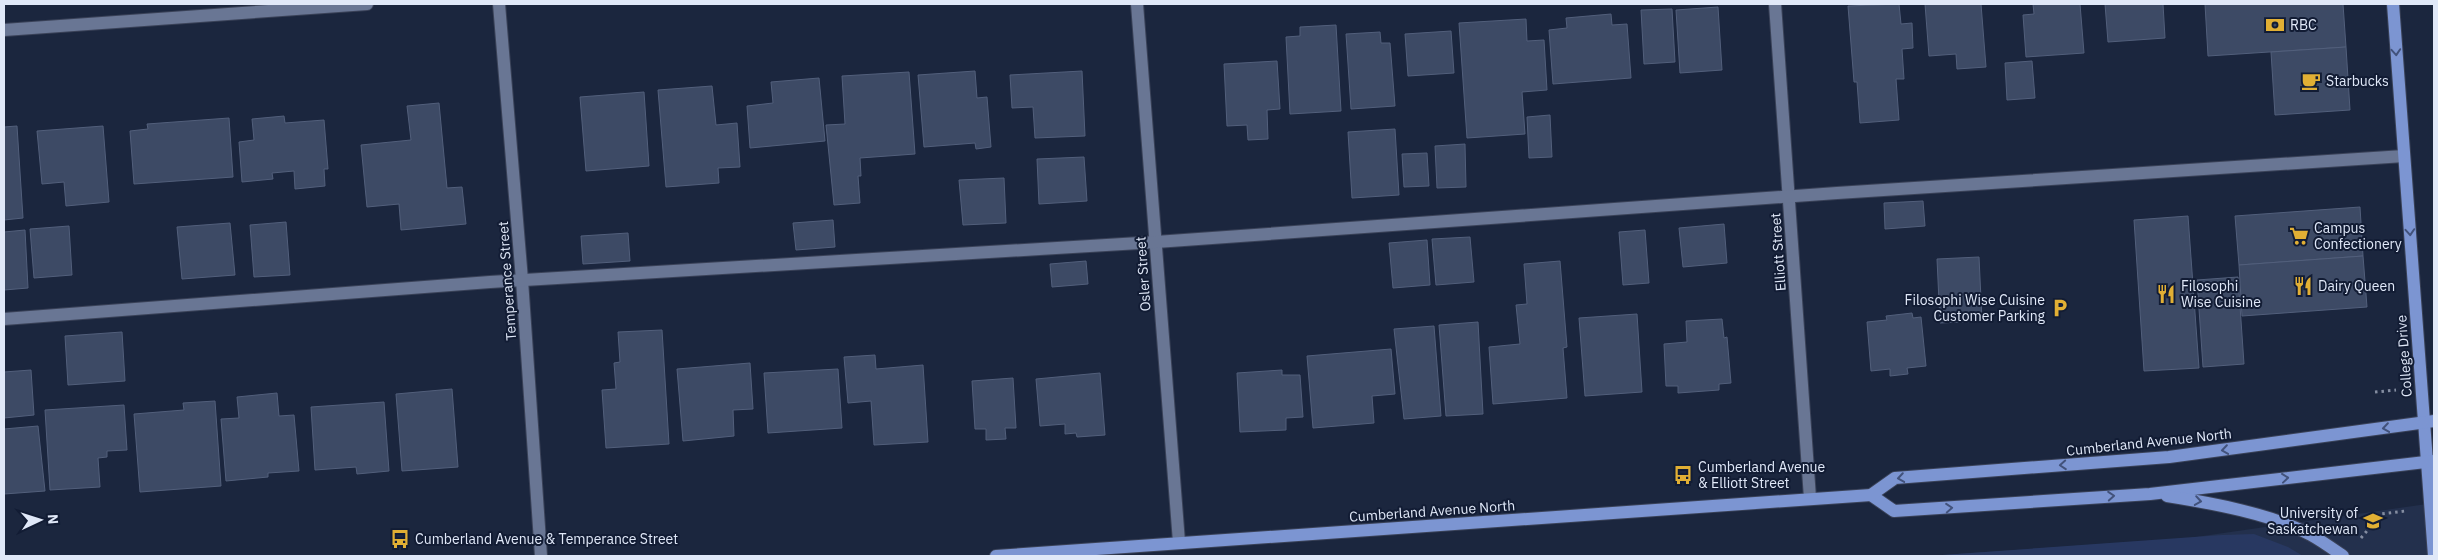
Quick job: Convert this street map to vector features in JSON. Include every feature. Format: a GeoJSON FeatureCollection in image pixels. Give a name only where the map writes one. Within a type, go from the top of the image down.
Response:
{"type":"FeatureCollection","features":[{"type":"Feature","properties":{"kind":"main road","name":"College Drive"},"geometry":{"type":"LineString","coordinates":[[2393,4],[2404,156],[2429,422],[2431,462],[2430,508],[2434,556]]}},
{"type":"Feature","properties":{"kind":"main road","name":"Cumberland Avenue North"},"geometry":{"type":"LineString","coordinates":[[996,556],[1114,552],[1179,542],[1871,495],[1895,478],[2168,457],[2429,422]]}},
{"type":"Feature","properties":{"kind":"main road"},"geometry":{"type":"LineString","coordinates":[[1871,495],[1894,512],[2150,494],[2431,462]]}},
{"type":"Feature","properties":{"kind":"main road"},"geometry":{"type":"LineString","coordinates":[[2150,494],[2210,504],[2284,524],[2310,535],[2343,556]]}},
{"type":"Feature","properties":{"kind":"street"},"geometry":{"type":"LineString","coordinates":[[4,30],[367,4]]}},
{"type":"Feature","properties":{"kind":"street","name":"Temperance Street"},"geometry":{"type":"LineString","coordinates":[[499,4],[522,280],[541,556]]}},
{"type":"Feature","properties":{"kind":"street","name":"Osler Street"},"geometry":{"type":"LineString","coordinates":[[1137,4],[1179,542]]}},
{"type":"Feature","properties":{"kind":"street","name":"Elliott Street"},"geometry":{"type":"LineString","coordinates":[[1775,4],[1810,498]]}},
{"type":"Feature","properties":{"kind":"street"},"geometry":{"type":"LineString","coordinates":[[4,319],[522,280],[1156,242],[1789,196],[2404,156]]}},
{"type":"Feature","properties":{"kind":"path"},"geometry":{"type":"LineString","coordinates":[[2357,542],[2381,514],[2430,508]]}},
{"type":"Feature","properties":{"kind":"shaded area","name":"University of Saskatchewan"},"geometry":{"type":"Polygon","coordinates":[[[2434,503],[2434,556],[1928,556],[2189,538],[2434,503]]]}},
{"type":"Feature","properties":{"kind":"shaded area"},"geometry":{"type":"Polygon","coordinates":[[[2254,534],[2288,547],[2303,556],[1928,556],[2222,535],[2254,534]]]}},
{"type":"Feature","properties":{"kind":"building"},"geometry":{"type":"Polygon","coordinates":[[[1899,4],[1901,24],[1912,23],[1913,48],[1902,49],[1904,79],[1896,79],[1899,120],[1860,123],[1857,82],[1854,82],[1848,6],[1899,4]]]}},
{"type":"Feature","properties":{"kind":"building"},"geometry":{"type":"Polygon","coordinates":[[[1925,4],[1981,4],[1986,67],[1957,69],[1956,54],[1929,56],[1925,4]]]}},
{"type":"Feature","properties":{"kind":"building"},"geometry":{"type":"Polygon","coordinates":[[[2033,4],[2080,4],[2084,53],[2026,57],[2023,15],[2034,14],[2033,4]]]}},
{"type":"Feature","properties":{"kind":"building"},"geometry":{"type":"Polygon","coordinates":[[[2105,4],[2163,4],[2165,38],[2108,42],[2105,4]]]}},
{"type":"Feature","properties":{"kind":"building","name":"RBC"},"geometry":{"type":"Polygon","coordinates":[[[2205,4],[2343,4],[2346,47],[2208,56],[2205,4]]]}},
{"type":"Feature","properties":{"kind":"building"},"geometry":{"type":"Polygon","coordinates":[[[1718,7],[1722,70],[1680,73],[1676,10],[1718,7]]]}},
{"type":"Feature","properties":{"kind":"building"},"geometry":{"type":"Polygon","coordinates":[[[1672,9],[1675,62],[1644,64],[1641,10],[1672,9]]]}},
{"type":"Feature","properties":{"kind":"building"},"geometry":{"type":"Polygon","coordinates":[[[1611,14],[1612,25],[1627,24],[1631,78],[1553,84],[1549,30],[1567,28],[1566,18],[1611,14]]]}},
{"type":"Feature","properties":{"kind":"building"},"geometry":{"type":"Polygon","coordinates":[[[1526,19],[1527,41],[1544,40],[1547,90],[1522,92],[1525,134],[1467,138],[1459,23],[1526,19]]]}},
{"type":"Feature","properties":{"kind":"building"},"geometry":{"type":"Polygon","coordinates":[[[1336,25],[1341,111],[1290,114],[1286,37],[1300,36],[1300,27],[1336,25]]]}},
{"type":"Feature","properties":{"kind":"building"},"geometry":{"type":"Polygon","coordinates":[[[1451,31],[1454,73],[1408,76],[1405,34],[1451,31]]]}},
{"type":"Feature","properties":{"kind":"building"},"geometry":{"type":"Polygon","coordinates":[[[1380,32],[1381,43],[1390,43],[1395,106],[1351,109],[1346,34],[1380,32]]]}},
{"type":"Feature","properties":{"kind":"building","name":"Starbucks"},"geometry":{"type":"Polygon","coordinates":[[[2346,47],[2350,110],[2275,115],[2271,52],[2346,47]]]}},
{"type":"Feature","properties":{"kind":"building"},"geometry":{"type":"Polygon","coordinates":[[[1277,61],[1280,109],[1267,110],[1268,139],[1248,140],[1247,125],[1227,126],[1224,64],[1277,61]]]}},
{"type":"Feature","properties":{"kind":"building"},"geometry":{"type":"Polygon","coordinates":[[[2032,61],[2035,98],[2007,100],[2005,63],[2032,61]]]}},
{"type":"Feature","properties":{"kind":"building"},"geometry":{"type":"Polygon","coordinates":[[[975,71],[977,98],[987,97],[991,147],[976,149],[975,143],[924,147],[918,75],[975,71]]]}},
{"type":"Feature","properties":{"kind":"building"},"geometry":{"type":"Polygon","coordinates":[[[1082,71],[1085,136],[1035,138],[1033,107],[1012,108],[1010,75],[1082,71]]]}},
{"type":"Feature","properties":{"kind":"building"},"geometry":{"type":"Polygon","coordinates":[[[909,72],[915,154],[860,158],[861,176],[858,176],[860,203],[834,205],[826,125],[845,124],[842,76],[909,72]]]}},
{"type":"Feature","properties":{"kind":"building"},"geometry":{"type":"Polygon","coordinates":[[[819,78],[825,141],[750,148],[747,106],[773,103],[771,82],[819,78]]]}},
{"type":"Feature","properties":{"kind":"building"},"geometry":{"type":"Polygon","coordinates":[[[712,86],[716,125],[737,123],[740,167],[718,168],[719,183],[666,187],[658,90],[712,86]]]}},
{"type":"Feature","properties":{"kind":"building"},"geometry":{"type":"Polygon","coordinates":[[[644,92],[649,166],[586,171],[580,97],[644,92]]]}},
{"type":"Feature","properties":{"kind":"building"},"geometry":{"type":"Polygon","coordinates":[[[439,103],[447,188],[462,187],[466,224],[401,230],[399,204],[367,207],[361,145],[411,140],[407,106],[439,103]]]}},
{"type":"Feature","properties":{"kind":"building"},"geometry":{"type":"Polygon","coordinates":[[[1550,115],[1552,157],[1529,158],[1527,117],[1550,115]]]}},
{"type":"Feature","properties":{"kind":"building"},"geometry":{"type":"Polygon","coordinates":[[[284,116],[285,123],[324,120],[328,169],[324,169],[325,186],[295,189],[294,171],[272,173],[273,179],[242,182],[239,142],[254,140],[252,119],[284,116]]]}},
{"type":"Feature","properties":{"kind":"building"},"geometry":{"type":"Polygon","coordinates":[[[229,118],[233,177],[134,184],[130,131],[148,129],[147,124],[229,118]]]}},
{"type":"Feature","properties":{"kind":"building"},"geometry":{"type":"Polygon","coordinates":[[[17,126],[23,218],[4,220],[4,127],[17,126]]]}},
{"type":"Feature","properties":{"kind":"building"},"geometry":{"type":"Polygon","coordinates":[[[103,126],[109,202],[66,206],[64,182],[42,184],[37,131],[103,126]]]}},
{"type":"Feature","properties":{"kind":"building"},"geometry":{"type":"Polygon","coordinates":[[[1395,129],[1399,195],[1352,198],[1348,132],[1395,129]]]}},
{"type":"Feature","properties":{"kind":"building"},"geometry":{"type":"Polygon","coordinates":[[[1465,144],[1466,187],[1437,188],[1435,146],[1465,144]]]}},
{"type":"Feature","properties":{"kind":"building"},"geometry":{"type":"Polygon","coordinates":[[[1427,153],[1429,186],[1404,187],[1402,154],[1427,153]]]}},
{"type":"Feature","properties":{"kind":"building"},"geometry":{"type":"Polygon","coordinates":[[[1084,157],[1087,201],[1039,204],[1037,159],[1084,157]]]}},
{"type":"Feature","properties":{"kind":"building"},"geometry":{"type":"Polygon","coordinates":[[[1004,178],[1006,223],[963,225],[959,180],[1004,178]]]}},
{"type":"Feature","properties":{"kind":"building"},"geometry":{"type":"Polygon","coordinates":[[[1923,201],[1925,226],[1885,229],[1884,203],[1923,201]]]}},
{"type":"Feature","properties":{"kind":"building","name":"Campus Confectionery"},"geometry":{"type":"Polygon","coordinates":[[[2360,207],[2363,256],[2239,265],[2235,216],[2360,207]]]}},
{"type":"Feature","properties":{"kind":"building","name":"Filosophi Wise Cuisine"},"geometry":{"type":"Polygon","coordinates":[[[2188,216],[2199,368],[2144,371],[2134,220],[2188,216]]]}},
{"type":"Feature","properties":{"kind":"building"},"geometry":{"type":"Polygon","coordinates":[[[833,220],[835,247],[796,250],[793,223],[833,220]]]}},
{"type":"Feature","properties":{"kind":"building"},"geometry":{"type":"Polygon","coordinates":[[[286,222],[290,275],[254,277],[250,225],[286,222]]]}},
{"type":"Feature","properties":{"kind":"building"},"geometry":{"type":"Polygon","coordinates":[[[230,223],[235,275],[182,279],[177,227],[230,223]]]}},
{"type":"Feature","properties":{"kind":"building"},"geometry":{"type":"Polygon","coordinates":[[[1724,224],[1727,263],[1683,267],[1679,228],[1724,224]]]}},
{"type":"Feature","properties":{"kind":"building"},"geometry":{"type":"Polygon","coordinates":[[[69,226],[72,275],[34,278],[30,229],[69,226]]]}},
{"type":"Feature","properties":{"kind":"building"},"geometry":{"type":"Polygon","coordinates":[[[25,230],[28,288],[4,290],[4,232],[25,230]]]}},
{"type":"Feature","properties":{"kind":"building"},"geometry":{"type":"Polygon","coordinates":[[[1645,230],[1649,283],[1623,285],[1619,232],[1645,230]]]}},
{"type":"Feature","properties":{"kind":"building"},"geometry":{"type":"Polygon","coordinates":[[[628,233],[630,261],[583,264],[581,236],[628,233]]]}},
{"type":"Feature","properties":{"kind":"building"},"geometry":{"type":"Polygon","coordinates":[[[1470,237],[1474,282],[1436,285],[1432,239],[1470,237]]]}},
{"type":"Feature","properties":{"kind":"building"},"geometry":{"type":"Polygon","coordinates":[[[1427,240],[1430,285],[1393,288],[1389,243],[1427,240]]]}},
{"type":"Feature","properties":{"kind":"building","name":"Dairy Queen"},"geometry":{"type":"Polygon","coordinates":[[[2363,256],[2367,307],[2242,316],[2239,265],[2363,256]]]}},
{"type":"Feature","properties":{"kind":"building"},"geometry":{"type":"Polygon","coordinates":[[[1979,257],[1982,321],[1940,323],[1937,259],[1979,257]]]}},
{"type":"Feature","properties":{"kind":"building"},"geometry":{"type":"Polygon","coordinates":[[[1086,261],[1088,284],[1052,287],[1050,264],[1086,261]]]}},
{"type":"Feature","properties":{"kind":"building"},"geometry":{"type":"Polygon","coordinates":[[[1560,261],[1567,347],[1563,348],[1567,398],[1493,404],[1489,347],[1520,344],[1516,305],[1527,304],[1524,264],[1560,261]]]}},
{"type":"Feature","properties":{"kind":"building"},"geometry":{"type":"Polygon","coordinates":[[[2238,277],[2244,364],[2203,367],[2197,280],[2238,277]]]}},
{"type":"Feature","properties":{"kind":"building"},"geometry":{"type":"Polygon","coordinates":[[[1912,313],[1913,318],[1921,317],[1926,366],[1907,368],[1908,374],[1890,376],[1890,369],[1871,371],[1867,322],[1887,320],[1886,316],[1912,313]]]}},
{"type":"Feature","properties":{"kind":"building"},"geometry":{"type":"Polygon","coordinates":[[[1637,314],[1642,392],[1585,396],[1579,318],[1637,314]]]}},
{"type":"Feature","properties":{"kind":"building"},"geometry":{"type":"Polygon","coordinates":[[[1722,319],[1724,338],[1727,337],[1731,383],[1719,384],[1719,390],[1678,393],[1678,386],[1666,386],[1664,344],[1687,342],[1686,321],[1722,319]]]}},
{"type":"Feature","properties":{"kind":"building"},"geometry":{"type":"Polygon","coordinates":[[[1478,322],[1483,414],[1446,416],[1439,325],[1478,322]]]}},
{"type":"Feature","properties":{"kind":"building"},"geometry":{"type":"Polygon","coordinates":[[[1434,326],[1441,416],[1404,419],[1394,329],[1434,326]]]}},
{"type":"Feature","properties":{"kind":"building"},"geometry":{"type":"Polygon","coordinates":[[[662,330],[669,444],[606,448],[602,390],[616,389],[614,363],[620,362],[618,332],[662,330]]]}},
{"type":"Feature","properties":{"kind":"building"},"geometry":{"type":"Polygon","coordinates":[[[122,332],[125,381],[68,385],[65,336],[122,332]]]}},
{"type":"Feature","properties":{"kind":"building"},"geometry":{"type":"Polygon","coordinates":[[[1391,349],[1395,394],[1372,396],[1374,423],[1313,428],[1307,356],[1391,349]]]}},
{"type":"Feature","properties":{"kind":"building"},"geometry":{"type":"Polygon","coordinates":[[[875,355],[876,369],[923,365],[928,442],[874,445],[871,401],[848,403],[844,357],[875,355]]]}},
{"type":"Feature","properties":{"kind":"building"},"geometry":{"type":"Polygon","coordinates":[[[750,363],[753,409],[733,410],[734,436],[683,441],[677,369],[750,363]]]}},
{"type":"Feature","properties":{"kind":"building"},"geometry":{"type":"Polygon","coordinates":[[[838,369],[842,428],[768,433],[764,373],[838,369]]]}},
{"type":"Feature","properties":{"kind":"building"},"geometry":{"type":"Polygon","coordinates":[[[31,370],[34,415],[4,418],[4,372],[31,370]]]}},
{"type":"Feature","properties":{"kind":"building"},"geometry":{"type":"Polygon","coordinates":[[[1282,370],[1282,375],[1300,375],[1303,417],[1286,418],[1286,430],[1240,432],[1237,373],[1282,370]]]}},
{"type":"Feature","properties":{"kind":"building"},"geometry":{"type":"Polygon","coordinates":[[[1100,373],[1105,435],[1077,437],[1076,433],[1065,434],[1065,424],[1040,426],[1036,379],[1100,373]]]}},
{"type":"Feature","properties":{"kind":"building"},"geometry":{"type":"Polygon","coordinates":[[[1013,378],[1016,428],[1005,428],[1006,439],[986,440],[986,429],[975,429],[972,381],[1013,378]]]}},
{"type":"Feature","properties":{"kind":"building"},"geometry":{"type":"Polygon","coordinates":[[[452,389],[458,467],[402,471],[396,394],[452,389]]]}},
{"type":"Feature","properties":{"kind":"building"},"geometry":{"type":"Polygon","coordinates":[[[277,393],[279,416],[294,415],[299,471],[268,473],[268,477],[226,481],[221,419],[239,418],[237,397],[277,393]]]}},
{"type":"Feature","properties":{"kind":"building"},"geometry":{"type":"Polygon","coordinates":[[[215,401],[221,486],[140,492],[134,414],[184,410],[183,403],[215,401]]]}},
{"type":"Feature","properties":{"kind":"building"},"geometry":{"type":"Polygon","coordinates":[[[384,402],[389,471],[357,474],[356,467],[315,470],[311,407],[384,402]]]}},
{"type":"Feature","properties":{"kind":"building"},"geometry":{"type":"Polygon","coordinates":[[[124,405],[127,450],[107,451],[107,457],[98,458],[100,487],[50,490],[45,410],[124,405]]]}},
{"type":"Feature","properties":{"kind":"building"},"geometry":{"type":"Polygon","coordinates":[[[38,426],[45,491],[4,494],[4,429],[38,426]]]}},
{"type":"Feature","properties":{"kind":"place","name":"RBC"},"geometry":{"type":"Point","coordinates":[2275,25]}},
{"type":"Feature","properties":{"kind":"place","name":"Starbucks"},"geometry":{"type":"Point","coordinates":[2311,81]}},
{"type":"Feature","properties":{"kind":"place","name":"Campus Confectionery"},"geometry":{"type":"Point","coordinates":[2299,236]}},
{"type":"Feature","properties":{"kind":"place","name":"Dairy Queen"},"geometry":{"type":"Point","coordinates":[2303,286]}},
{"type":"Feature","properties":{"kind":"place","name":"Filosophi Wise Cuisine"},"geometry":{"type":"Point","coordinates":[2166,294]}},
{"type":"Feature","properties":{"kind":"place","name":"Filosophi Wise Cuisine Customer Parking"},"geometry":{"type":"Point","coordinates":[2060,308]}},
{"type":"Feature","properties":{"kind":"place","name":"Cumberland Avenue & Elliott Street"},"geometry":{"type":"Point","coordinates":[1683,475]}},
{"type":"Feature","properties":{"kind":"place","name":"University of Saskatchewan"},"geometry":{"type":"Point","coordinates":[2373,521]}},
{"type":"Feature","properties":{"kind":"place","name":"Cumberland Avenue & Temperance Street"},"geometry":{"type":"Point","coordinates":[400,539]}}]}
